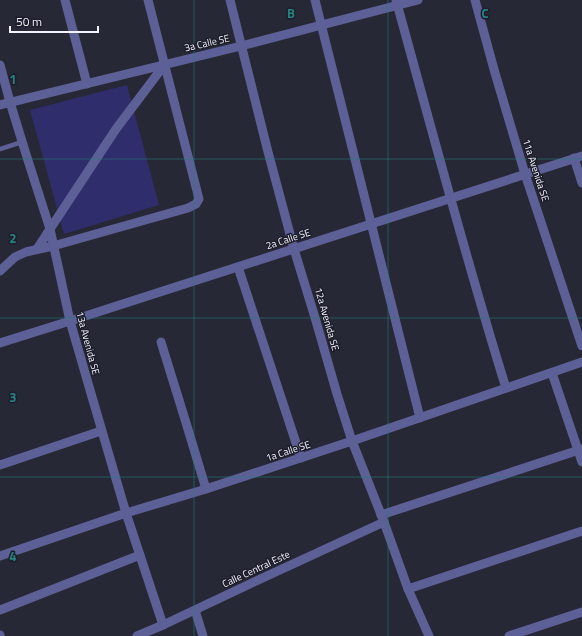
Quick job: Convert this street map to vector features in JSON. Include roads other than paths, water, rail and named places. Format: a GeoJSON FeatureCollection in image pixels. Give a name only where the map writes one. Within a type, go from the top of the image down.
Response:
{"type":"FeatureCollection","features":[{"type":"Feature","properties":{"kind":"street"},"geometry":{"type":"LineString","coordinates":[[65,0],[86,84]]}},
{"type":"Feature","properties":{"kind":"street"},"geometry":{"type":"LineString","coordinates":[[0,271],[15,257],[26,252],[54,246],[188,208],[196,204],[199,199],[148,0]]}},
{"type":"Feature","properties":{"kind":"street","name":"12a Avenida SE"},"geometry":{"type":"LineString","coordinates":[[230,0],[294,249],[352,441],[408,589],[429,636]]}},
{"type":"Feature","properties":{"kind":"street"},"geometry":{"type":"LineString","coordinates":[[315,0],[420,418]]}},
{"type":"Feature","properties":{"kind":"street","name":"3a Calle SE"},"geometry":{"type":"LineString","coordinates":[[0,105],[241,46],[322,25],[397,3],[418,0]]}},
{"type":"Feature","properties":{"kind":"street","name":"11a Avenida SE"},"geometry":{"type":"LineString","coordinates":[[475,0],[525,174],[582,346]]}},
{"type":"Feature","properties":{"kind":"street"},"geometry":{"type":"LineString","coordinates":[[397,3],[506,388]]}},
{"type":"Feature","properties":{"kind":"street"},"geometry":{"type":"LineString","coordinates":[[37,249],[116,129],[165,64]]}},
{"type":"Feature","properties":{"kind":"street","name":"13a Avenida SE"},"geometry":{"type":"LineString","coordinates":[[0,65],[22,142],[50,229],[70,321],[102,431],[126,513],[163,625]]}},
{"type":"Feature","properties":{"kind":"street"},"geometry":{"type":"LineString","coordinates":[[578,157],[582,183]]}},
{"type":"Feature","properties":{"kind":"street","name":"2a Calle SE"},"geometry":{"type":"LineString","coordinates":[[0,343],[578,157]]}},
{"type":"Feature","properties":{"kind":"street"},"geometry":{"type":"LineString","coordinates":[[238,267],[301,458]]}},
{"type":"Feature","properties":{"kind":"street"},"geometry":{"type":"LineString","coordinates":[[161,342],[206,489]]}},
{"type":"Feature","properties":{"kind":"street","name":"1a Calle SE"},"geometry":{"type":"LineString","coordinates":[[0,556],[126,513],[206,489],[352,441],[582,362]]}},
{"type":"Feature","properties":{"kind":"street"},"geometry":{"type":"LineString","coordinates":[[552,373],[580,450],[582,462]]}},
{"type":"Feature","properties":{"kind":"street"},"geometry":{"type":"LineString","coordinates":[[0,465],[102,431]]}},
{"type":"Feature","properties":{"kind":"street","name":"Calle Central Este"},"geometry":{"type":"LineString","coordinates":[[137,636],[195,610],[382,519],[580,450]]}},
{"type":"Feature","properties":{"kind":"street"},"geometry":{"type":"LineString","coordinates":[[408,589],[582,532]]}},
{"type":"Feature","properties":{"kind":"street"},"geometry":{"type":"LineString","coordinates":[[0,610],[140,555]]}},
{"type":"Feature","properties":{"kind":"street"},"geometry":{"type":"LineString","coordinates":[[195,610],[203,636]]}},
{"type":"Feature","properties":{"kind":"street"},"geometry":{"type":"LineString","coordinates":[[509,636],[582,612]]}},
{"type":"Feature","properties":{"kind":"lane"},"geometry":{"type":"LineString","coordinates":[[0,149],[22,142]]}}]}
